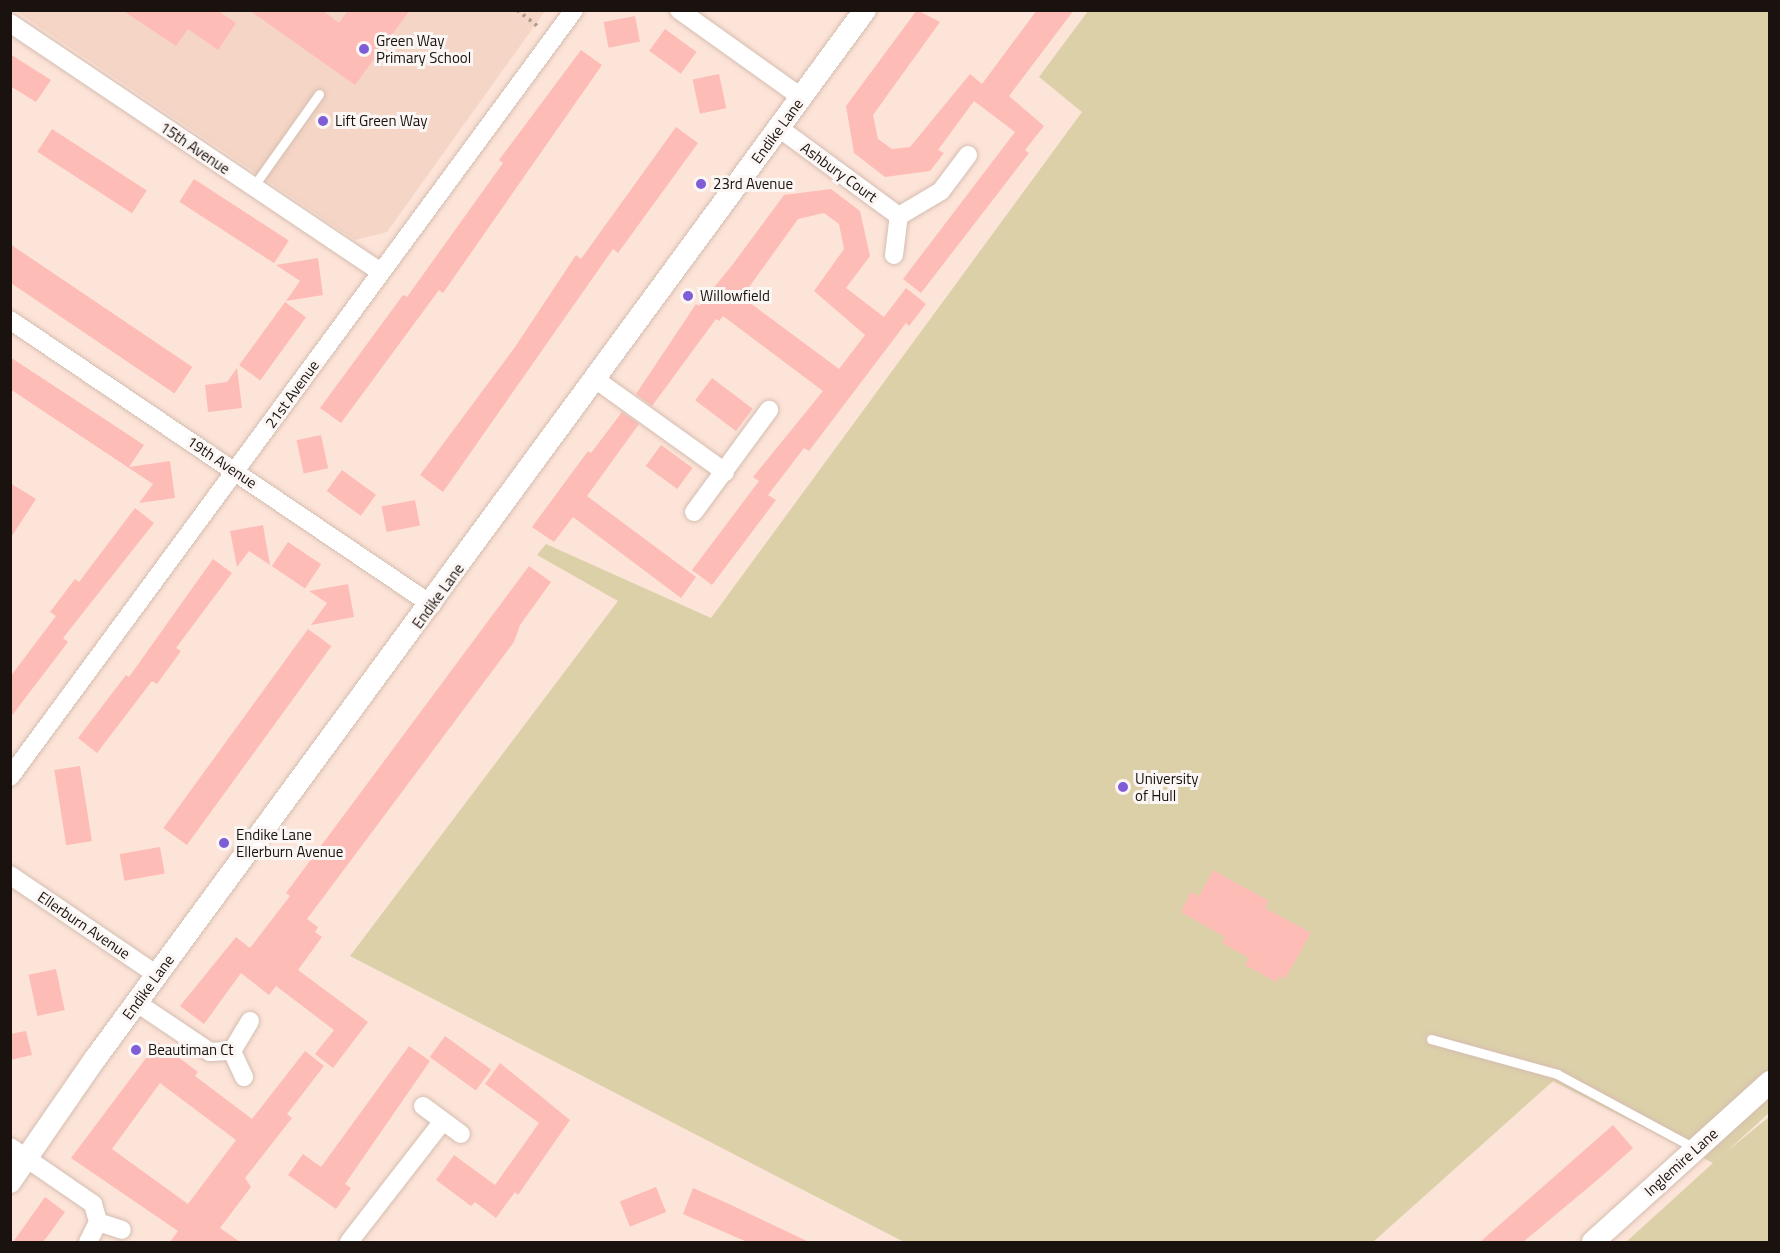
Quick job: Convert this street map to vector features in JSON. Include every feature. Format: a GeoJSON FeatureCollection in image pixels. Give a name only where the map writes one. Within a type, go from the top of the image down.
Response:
{"type":"FeatureCollection","features":[{"type":"Feature","properties":{"kind":"street","name":"21st Avenue"},"geometry":{"type":"LineString","coordinates":[[10,777],[574,10]]}},
{"type":"Feature","properties":{"kind":"street"},"geometry":{"type":"LineString","coordinates":[[679,10],[801,97]]}},
{"type":"Feature","properties":{"kind":"street","name":"Endike Lane"},"geometry":{"type":"LineString","coordinates":[[10,1182],[19,1153],[137,1003],[432,605],[865,10]]}},
{"type":"Feature","properties":{"kind":"street","name":"15th Avenue"},"geometry":{"type":"LineString","coordinates":[[10,23],[381,272]]}},
{"type":"Feature","properties":{"kind":"street","name":"Ashbury Court"},"geometry":{"type":"LineString","coordinates":[[779,128],[899,216]]}},
{"type":"Feature","properties":{"kind":"street"},"geometry":{"type":"LineString","coordinates":[[894,255],[899,216],[941,192],[968,155]]}},
{"type":"Feature","properties":{"kind":"street","name":"19th Avenue"},"geometry":{"type":"LineString","coordinates":[[10,320],[432,605]]}},
{"type":"Feature","properties":{"kind":"street"},"geometry":{"type":"LineString","coordinates":[[595,379],[726,472]]}},
{"type":"Feature","properties":{"kind":"street"},"geometry":{"type":"LineString","coordinates":[[694,512],[726,472],[769,410]]}},
{"type":"Feature","properties":{"kind":"street","name":"Ellerburn Avenue"},"geometry":{"type":"LineString","coordinates":[[10,875],[157,975]]}},
{"type":"Feature","properties":{"kind":"street"},"geometry":{"type":"LineString","coordinates":[[137,1003],[210,1052],[232,1051]]}},
{"type":"Feature","properties":{"kind":"street"},"geometry":{"type":"LineString","coordinates":[[232,1051],[250,1021]]}},
{"type":"Feature","properties":{"kind":"street"},"geometry":{"type":"LineString","coordinates":[[232,1051],[244,1077]]}},
{"type":"Feature","properties":{"kind":"street","name":"Inglemire Lane"},"geometry":{"type":"LineString","coordinates":[[1593,1242],[1770,1082]]}},
{"type":"Feature","properties":{"kind":"street"},"geometry":{"type":"LineString","coordinates":[[423,1106],[461,1134]]}},
{"type":"Feature","properties":{"kind":"street"},"geometry":{"type":"LineString","coordinates":[[349,1242],[442,1122]]}},
{"type":"Feature","properties":{"kind":"street"},"geometry":{"type":"LineString","coordinates":[[19,1153],[93,1204],[98,1222],[88,1242]]}},
{"type":"Feature","properties":{"kind":"street"},"geometry":{"type":"LineString","coordinates":[[98,1222],[122,1230]]}},
{"type":"Feature","properties":{"kind":"lane"},"geometry":{"type":"LineString","coordinates":[[253,187],[319,94]]}},
{"type":"Feature","properties":{"kind":"lane"},"geometry":{"type":"LineString","coordinates":[[1431,1039],[1557,1074],[1696,1149]]}},
{"type":"Feature","properties":{"kind":"path"},"geometry":{"type":"LineString","coordinates":[[517,10],[554,38]]}},
{"type":"Feature","properties":{"kind":"shaded area","name":"Lift Green Way"},"geometry":{"type":"Polygon","coordinates":[[[16,11],[545,11],[387,232],[355,240],[16,11]]]}},
{"type":"Feature","properties":{"kind":"shaded area","name":"University of Hull"},"geometry":{"type":"Polygon","coordinates":[[[1088,11],[1769,11],[1770,1112],[1726,1152],[1769,1117],[1769,1242],[1626,1242],[1713,1163],[1553,1081],[1373,1242],[904,1242],[350,956],[618,601],[537,555],[546,544],[711,618],[1082,112],[1039,77],[1088,11]]]}},
{"type":"Feature","properties":{"kind":"building"},"geometry":{"type":"Polygon","coordinates":[[[122,10],[217,10],[236,23],[218,50],[188,29],[176,46],[122,10]]]}},
{"type":"Feature","properties":{"kind":"building","name":"Green Way Primary School"},"geometry":{"type":"Polygon","coordinates":[[[249,10],[322,10],[339,23],[348,10],[410,10],[355,85],[249,10]]]}},
{"type":"Feature","properties":{"kind":"building"},"geometry":{"type":"Polygon","coordinates":[[[917,10],[940,22],[873,115],[878,139],[892,149],[910,147],[970,74],[982,84],[1037,10],[1074,10],[1009,96],[1044,126],[1025,150],[1029,153],[921,293],[903,279],[1015,132],[974,101],[938,150],[944,153],[930,171],[885,177],[854,153],[846,106],[917,10]]]}},
{"type":"Feature","properties":{"kind":"building"},"geometry":{"type":"Polygon","coordinates":[[[635,16],[640,42],[609,48],[604,22],[635,16]]]}},
{"type":"Feature","properties":{"kind":"building"},"geometry":{"type":"Polygon","coordinates":[[[665,29],[697,52],[681,74],[649,51],[665,29]]]}},
{"type":"Feature","properties":{"kind":"building"},"geometry":{"type":"Polygon","coordinates":[[[581,50],[602,65],[443,293],[439,290],[341,423],[320,408],[403,295],[407,297],[503,163],[499,160],[581,50]]]}},
{"type":"Feature","properties":{"kind":"building"},"geometry":{"type":"Polygon","coordinates":[[[10,54],[51,80],[36,102],[10,86],[10,54]]]}},
{"type":"Feature","properties":{"kind":"building"},"geometry":{"type":"Polygon","coordinates":[[[719,74],[726,108],[700,114],[693,80],[719,74]]]}},
{"type":"Feature","properties":{"kind":"building"},"geometry":{"type":"Polygon","coordinates":[[[676,127],[698,143],[618,253],[613,249],[443,492],[420,475],[515,347],[576,255],[581,259],[676,127]]]}},
{"type":"Feature","properties":{"kind":"building"},"geometry":{"type":"Polygon","coordinates":[[[52,129],[147,191],[132,213],[37,152],[52,129]]]}},
{"type":"Feature","properties":{"kind":"building"},"geometry":{"type":"Polygon","coordinates":[[[194,179],[289,241],[274,263],[179,202],[194,179]]]}},
{"type":"Feature","properties":{"kind":"building"},"geometry":{"type":"Polygon","coordinates":[[[831,189],[860,211],[870,256],[846,288],[884,317],[906,288],[926,304],[909,326],[906,323],[809,451],[804,448],[768,495],[776,500],[712,585],[692,570],[759,481],[753,477],[823,391],[723,316],[719,321],[716,319],[652,406],[636,394],[696,304],[699,306],[733,264],[784,195],[831,189]],[[824,213],[798,219],[742,297],[839,369],[865,335],[814,291],[844,249],[839,224],[824,213]]]}},
{"type":"Feature","properties":{"kind":"building"},"geometry":{"type":"Polygon","coordinates":[[[10,244],[192,367],[174,394],[10,283],[10,244]]]}},
{"type":"Feature","properties":{"kind":"building"},"geometry":{"type":"Polygon","coordinates":[[[318,258],[323,295],[286,301],[300,281],[276,265],[318,258]]]}},
{"type":"Feature","properties":{"kind":"building"},"geometry":{"type":"Polygon","coordinates":[[[285,302],[306,317],[260,380],[239,365],[285,302]]]}},
{"type":"Feature","properties":{"kind":"building"},"geometry":{"type":"Polygon","coordinates":[[[10,357],[144,445],[129,467],[170,461],[175,498],[139,503],[153,484],[10,389],[10,357]]]}},
{"type":"Feature","properties":{"kind":"building"},"geometry":{"type":"Polygon","coordinates":[[[237,368],[242,408],[208,412],[205,385],[227,382],[237,368]]]}},
{"type":"Feature","properties":{"kind":"building"},"geometry":{"type":"Polygon","coordinates":[[[712,378],[753,409],[736,431],[695,400],[712,378]]]}},
{"type":"Feature","properties":{"kind":"building"},"geometry":{"type":"Polygon","coordinates":[[[622,412],[639,424],[587,496],[696,577],[681,598],[573,517],[554,542],[532,527],[588,451],[591,453],[622,412]]]}},
{"type":"Feature","properties":{"kind":"building"},"geometry":{"type":"Polygon","coordinates":[[[321,435],[328,468],[304,473],[297,440],[321,435]]]}},
{"type":"Feature","properties":{"kind":"building"},"geometry":{"type":"Polygon","coordinates":[[[661,445],[693,468],[677,489],[646,466],[661,445]]]}},
{"type":"Feature","properties":{"kind":"building"},"geometry":{"type":"Polygon","coordinates":[[[342,470],[376,495],[361,516],[327,491],[342,470]]]}},
{"type":"Feature","properties":{"kind":"building"},"geometry":{"type":"Polygon","coordinates":[[[10,483],[36,499],[10,539],[10,483]]]}},
{"type":"Feature","properties":{"kind":"building"},"geometry":{"type":"Polygon","coordinates":[[[415,500],[420,526],[387,532],[382,506],[415,500]]]}},
{"type":"Feature","properties":{"kind":"building"},"geometry":{"type":"Polygon","coordinates":[[[135,508],[154,523],[63,638],[68,642],[10,718],[10,677],[56,616],[50,612],[75,579],[79,582],[135,508]]]}},
{"type":"Feature","properties":{"kind":"building"},"geometry":{"type":"Polygon","coordinates":[[[263,525],[270,565],[249,551],[237,567],[230,531],[263,525]]]}},
{"type":"Feature","properties":{"kind":"building"},"geometry":{"type":"Polygon","coordinates":[[[288,542],[321,564],[305,588],[272,566],[288,542]]]}},
{"type":"Feature","properties":{"kind":"building"},"geometry":{"type":"Polygon","coordinates":[[[213,559],[232,573],[176,648],[181,651],[157,684],[152,681],[97,753],[78,738],[126,675],[129,677],[213,559]]]}},
{"type":"Feature","properties":{"kind":"building"},"geometry":{"type":"Polygon","coordinates":[[[529,566],[551,582],[520,625],[514,642],[307,919],[318,927],[315,932],[322,937],[298,970],[368,1022],[333,1068],[315,1054],[334,1030],[276,986],[269,995],[241,973],[204,1024],[180,1006],[236,937],[250,948],[290,896],[286,893],[529,566]]]}},
{"type":"Feature","properties":{"kind":"building"},"geometry":{"type":"Polygon","coordinates":[[[348,584],[354,617],[311,625],[327,603],[309,591],[348,584]]]}},
{"type":"Feature","properties":{"kind":"building"},"geometry":{"type":"Polygon","coordinates":[[[308,629],[331,646],[187,845],[163,828],[308,629]]]}},
{"type":"Feature","properties":{"kind":"building"},"geometry":{"type":"Polygon","coordinates":[[[80,766],[92,841],[66,845],[54,770],[80,766]]]}},
{"type":"Feature","properties":{"kind":"building"},"geometry":{"type":"Polygon","coordinates":[[[160,847],[165,874],[124,881],[120,854],[160,847]]]}},
{"type":"Feature","properties":{"kind":"building"},"geometry":{"type":"Polygon","coordinates":[[[1213,870],[1269,901],[1265,908],[1311,933],[1285,979],[1280,976],[1276,982],[1245,965],[1249,958],[1222,943],[1225,937],[1181,912],[1191,892],[1199,896],[1213,870]]]}},
{"type":"Feature","properties":{"kind":"building"},"geometry":{"type":"Polygon","coordinates":[[[56,969],[65,1010],[37,1016],[29,975],[56,969]]]}},
{"type":"Feature","properties":{"kind":"building"},"geometry":{"type":"Polygon","coordinates":[[[26,1031],[32,1055],[10,1060],[10,1034],[26,1031]]]}},
{"type":"Feature","properties":{"kind":"building"},"geometry":{"type":"Polygon","coordinates":[[[445,1036],[491,1070],[476,1091],[430,1057],[445,1036]]]}},
{"type":"Feature","properties":{"kind":"building"},"geometry":{"type":"Polygon","coordinates":[[[158,1042],[198,1072],[195,1076],[252,1119],[305,1051],[324,1066],[287,1114],[292,1118],[245,1178],[251,1187],[220,1228],[240,1242],[170,1242],[178,1231],[71,1158],[158,1042]],[[160,1083],[112,1149],[188,1204],[236,1140],[160,1083]]]}},
{"type":"Feature","properties":{"kind":"building"},"geometry":{"type":"Polygon","coordinates":[[[409,1046],[430,1061],[345,1184],[351,1188],[336,1209],[288,1175],[303,1154],[321,1167],[409,1046]]]}},
{"type":"Feature","properties":{"kind":"building"},"geometry":{"type":"Polygon","coordinates":[[[500,1063],[570,1120],[518,1195],[515,1192],[496,1218],[475,1202],[471,1206],[436,1180],[454,1155],[495,1185],[539,1123],[485,1084],[500,1063]]]}},
{"type":"Feature","properties":{"kind":"building"},"geometry":{"type":"Polygon","coordinates":[[[1613,1125],[1633,1148],[1602,1176],[1523,1242],[1480,1242],[1613,1125]]]}},
{"type":"Feature","properties":{"kind":"building"},"geometry":{"type":"Polygon","coordinates":[[[656,1187],[666,1212],[630,1227],[620,1202],[656,1187]]]}},
{"type":"Feature","properties":{"kind":"building"},"geometry":{"type":"Polygon","coordinates":[[[693,1188],[809,1242],[747,1242],[683,1214],[693,1188]]]}},
{"type":"Feature","properties":{"kind":"building"},"geometry":{"type":"Polygon","coordinates":[[[45,1197],[65,1212],[43,1242],[13,1242],[45,1197]]]}},
{"type":"Feature","properties":{"kind":"place","name":"Green Way Primary School"},"geometry":{"type":"Point","coordinates":[364,49]}},
{"type":"Feature","properties":{"kind":"place","name":"Lift Green Way"},"geometry":{"type":"Point","coordinates":[323,121]}},
{"type":"Feature","properties":{"kind":"place","name":"23rd Avenue"},"geometry":{"type":"Point","coordinates":[701,184]}},
{"type":"Feature","properties":{"kind":"place","name":"Willowfield"},"geometry":{"type":"Point","coordinates":[688,296]}},
{"type":"Feature","properties":{"kind":"place","name":"University of Hull"},"geometry":{"type":"Point","coordinates":[1123,787]}},
{"type":"Feature","properties":{"kind":"place","name":"Endike Lane Ellerburn Avenue"},"geometry":{"type":"Point","coordinates":[224,843]}},
{"type":"Feature","properties":{"kind":"place","name":"Beautiman Ct"},"geometry":{"type":"Point","coordinates":[136,1050]}}]}
